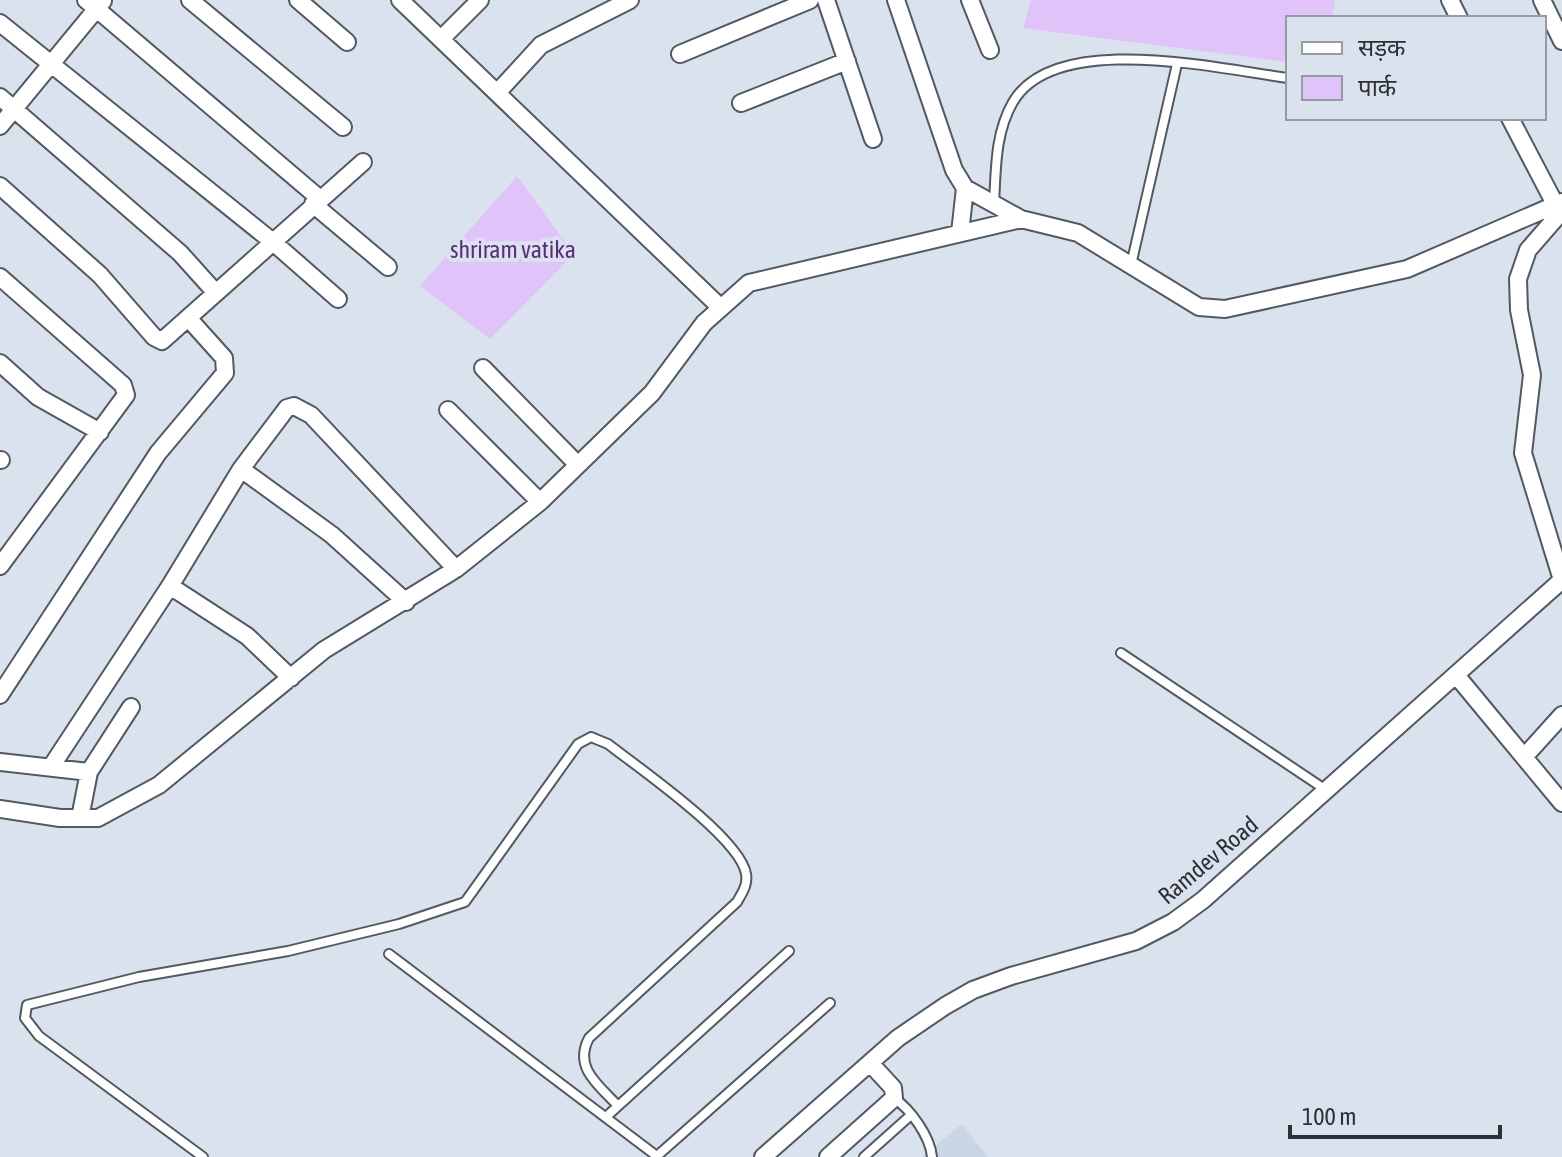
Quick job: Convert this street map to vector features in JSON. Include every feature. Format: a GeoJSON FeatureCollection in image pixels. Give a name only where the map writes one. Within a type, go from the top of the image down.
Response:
{"type":"FeatureCollection","features":[{"type":"Feature","properties":{"kind":"street"},"geometry":{"type":"LineString","coordinates":[[190,0],[343,127]]}},
{"type":"Feature","properties":{"kind":"street"},"geometry":{"type":"LineString","coordinates":[[298,0],[347,42]]}},
{"type":"Feature","properties":{"kind":"street"},"geometry":{"type":"LineString","coordinates":[[400,0],[720,307]]}},
{"type":"Feature","properties":{"kind":"street"},"geometry":{"type":"LineString","coordinates":[[441,39],[480,0]]}},
{"type":"Feature","properties":{"kind":"street"},"geometry":{"type":"LineString","coordinates":[[497,93],[541,45],[630,0]]}},
{"type":"Feature","properties":{"kind":"street"},"geometry":{"type":"LineString","coordinates":[[680,54],[810,0]]}},
{"type":"Feature","properties":{"kind":"street"},"geometry":{"type":"LineString","coordinates":[[826,0],[873,139]]}},
{"type":"Feature","properties":{"kind":"street"},"geometry":{"type":"LineString","coordinates":[[896,0],[954,170],[965,188],[1021,219],[1078,233],[1199,307],[1225,309],[1407,269],[1558,203]]}},
{"type":"Feature","properties":{"kind":"street"},"geometry":{"type":"LineString","coordinates":[[970,0],[990,50]]}},
{"type":"Feature","properties":{"kind":"street"},"geometry":{"type":"LineString","coordinates":[[1542,0],[1562,39]]}},
{"type":"Feature","properties":{"kind":"street"},"geometry":{"type":"LineString","coordinates":[[0,126],[52,64],[96,3],[388,267]]}},
{"type":"Feature","properties":{"kind":"street"},"geometry":{"type":"LineString","coordinates":[[0,23],[273,242],[338,299]]}},
{"type":"Feature","properties":{"kind":"street"},"geometry":{"type":"LineString","coordinates":[[741,103],[847,61]]}},
{"type":"Feature","properties":{"kind":"street"},"geometry":{"type":"LineString","coordinates":[[0,97],[180,253],[216,293]]}},
{"type":"Feature","properties":{"kind":"street"},"geometry":{"type":"LineString","coordinates":[[1511,120],[1558,203],[1555,219],[1528,250],[1518,279],[1519,310],[1532,375],[1523,453],[1562,580]]}},
{"type":"Feature","properties":{"kind":"street"},"geometry":{"type":"LineString","coordinates":[[0,186],[100,275],[154,337],[167,340],[316,201],[363,162]]}},
{"type":"Feature","properties":{"kind":"street"},"geometry":{"type":"LineString","coordinates":[[960,233],[965,188]]}},
{"type":"Feature","properties":{"kind":"street"},"geometry":{"type":"LineString","coordinates":[[0,809],[21,814],[98,818],[159,785],[324,650],[456,569],[540,502],[652,393],[720,307],[749,283],[1021,219]]}},
{"type":"Feature","properties":{"kind":"street"},"geometry":{"type":"LineString","coordinates":[[0,277],[126,389],[121,404],[0,566]]}},
{"type":"Feature","properties":{"kind":"street"},"geometry":{"type":"LineString","coordinates":[[0,695],[158,453],[225,373],[224,358],[189,319]]}},
{"type":"Feature","properties":{"kind":"street"},"geometry":{"type":"LineString","coordinates":[[0,363],[38,397],[100,432]]}},
{"type":"Feature","properties":{"kind":"street"},"geometry":{"type":"LineString","coordinates":[[483,368],[578,465]]}},
{"type":"Feature","properties":{"kind":"street"},"geometry":{"type":"LineString","coordinates":[[51,767],[170,586],[241,469],[287,408],[301,409],[311,415],[456,569]]}},
{"type":"Feature","properties":{"kind":"street"},"geometry":{"type":"LineString","coordinates":[[448,410],[540,502]]}},
{"type":"Feature","properties":{"kind":"street"},"geometry":{"type":"LineString","coordinates":[[241,469],[332,535],[406,602]]}},
{"type":"Feature","properties":{"kind":"street","name":"Ramdev Road"},"geometry":{"type":"LineString","coordinates":[[763,1157],[898,1038],[973,990],[1136,941],[1173,922],[1562,580]]}},
{"type":"Feature","properties":{"kind":"street"},"geometry":{"type":"LineString","coordinates":[[170,586],[247,636],[291,678]]}},
{"type":"Feature","properties":{"kind":"street"},"geometry":{"type":"LineString","coordinates":[[1456,675],[1559,795]]}},
{"type":"Feature","properties":{"kind":"street"},"geometry":{"type":"LineString","coordinates":[[80,818],[89,772],[131,707]]}},
{"type":"Feature","properties":{"kind":"street"},"geometry":{"type":"LineString","coordinates":[[1525,756],[1562,715]]}},
{"type":"Feature","properties":{"kind":"street"},"geometry":{"type":"LineString","coordinates":[[0,762],[89,772]]}},
{"type":"Feature","properties":{"kind":"street"},"geometry":{"type":"LineString","coordinates":[[828,1157],[890,1087],[870,1063]]}},
{"type":"Feature","properties":{"kind":"lane"},"geometry":{"type":"LineString","coordinates":[[994,204],[1002,127],[1014,100],[1047,71],[1095,60],[1177,64],[1286,78]]}},
{"type":"Feature","properties":{"kind":"lane"},"geometry":{"type":"LineString","coordinates":[[1131,265],[1177,64]]}},
{"type":"Feature","properties":{"kind":"lane"},"geometry":{"type":"LineString","coordinates":[[1121,653],[1326,790]]}},
{"type":"Feature","properties":{"kind":"lane"},"geometry":{"type":"LineString","coordinates":[[203,1157],[39,1036],[25,1018],[27,1005],[139,977],[288,951],[399,924],[465,902],[578,744],[591,737],[608,744],[704,820],[732,849],[746,872],[747,882],[737,902],[589,1038],[583,1049],[585,1069],[618,1106]]}},
{"type":"Feature","properties":{"kind":"lane"},"geometry":{"type":"LineString","coordinates":[[607,1116],[789,951]]}},
{"type":"Feature","properties":{"kind":"lane"},"geometry":{"type":"LineString","coordinates":[[389,954],[657,1156],[830,1003]]}},
{"type":"Feature","properties":{"kind":"lane"},"geometry":{"type":"LineString","coordinates":[[890,1087],[930,1144],[932,1157]]}},
{"type":"Feature","properties":{"kind":"lane"},"geometry":{"type":"LineString","coordinates":[[864,1157],[911,1115]]}},
{"type":"Feature","properties":{"kind":"shaded area"},"geometry":{"type":"Polygon","coordinates":[[[962,1124],[988,1157],[922,1157],[962,1124]]]}},
{"type":"Feature","properties":{"kind":"green space"},"geometry":{"type":"Polygon","coordinates":[[[1031,0],[1335,0],[1332,16],[1286,16],[1286,62],[1023,28],[1031,0]]]}},
{"type":"Feature","properties":{"kind":"green space","name":"shriram vatika"},"geometry":{"type":"Polygon","coordinates":[[[517,176],[574,254],[490,339],[420,286],[517,176]]]}}]}
